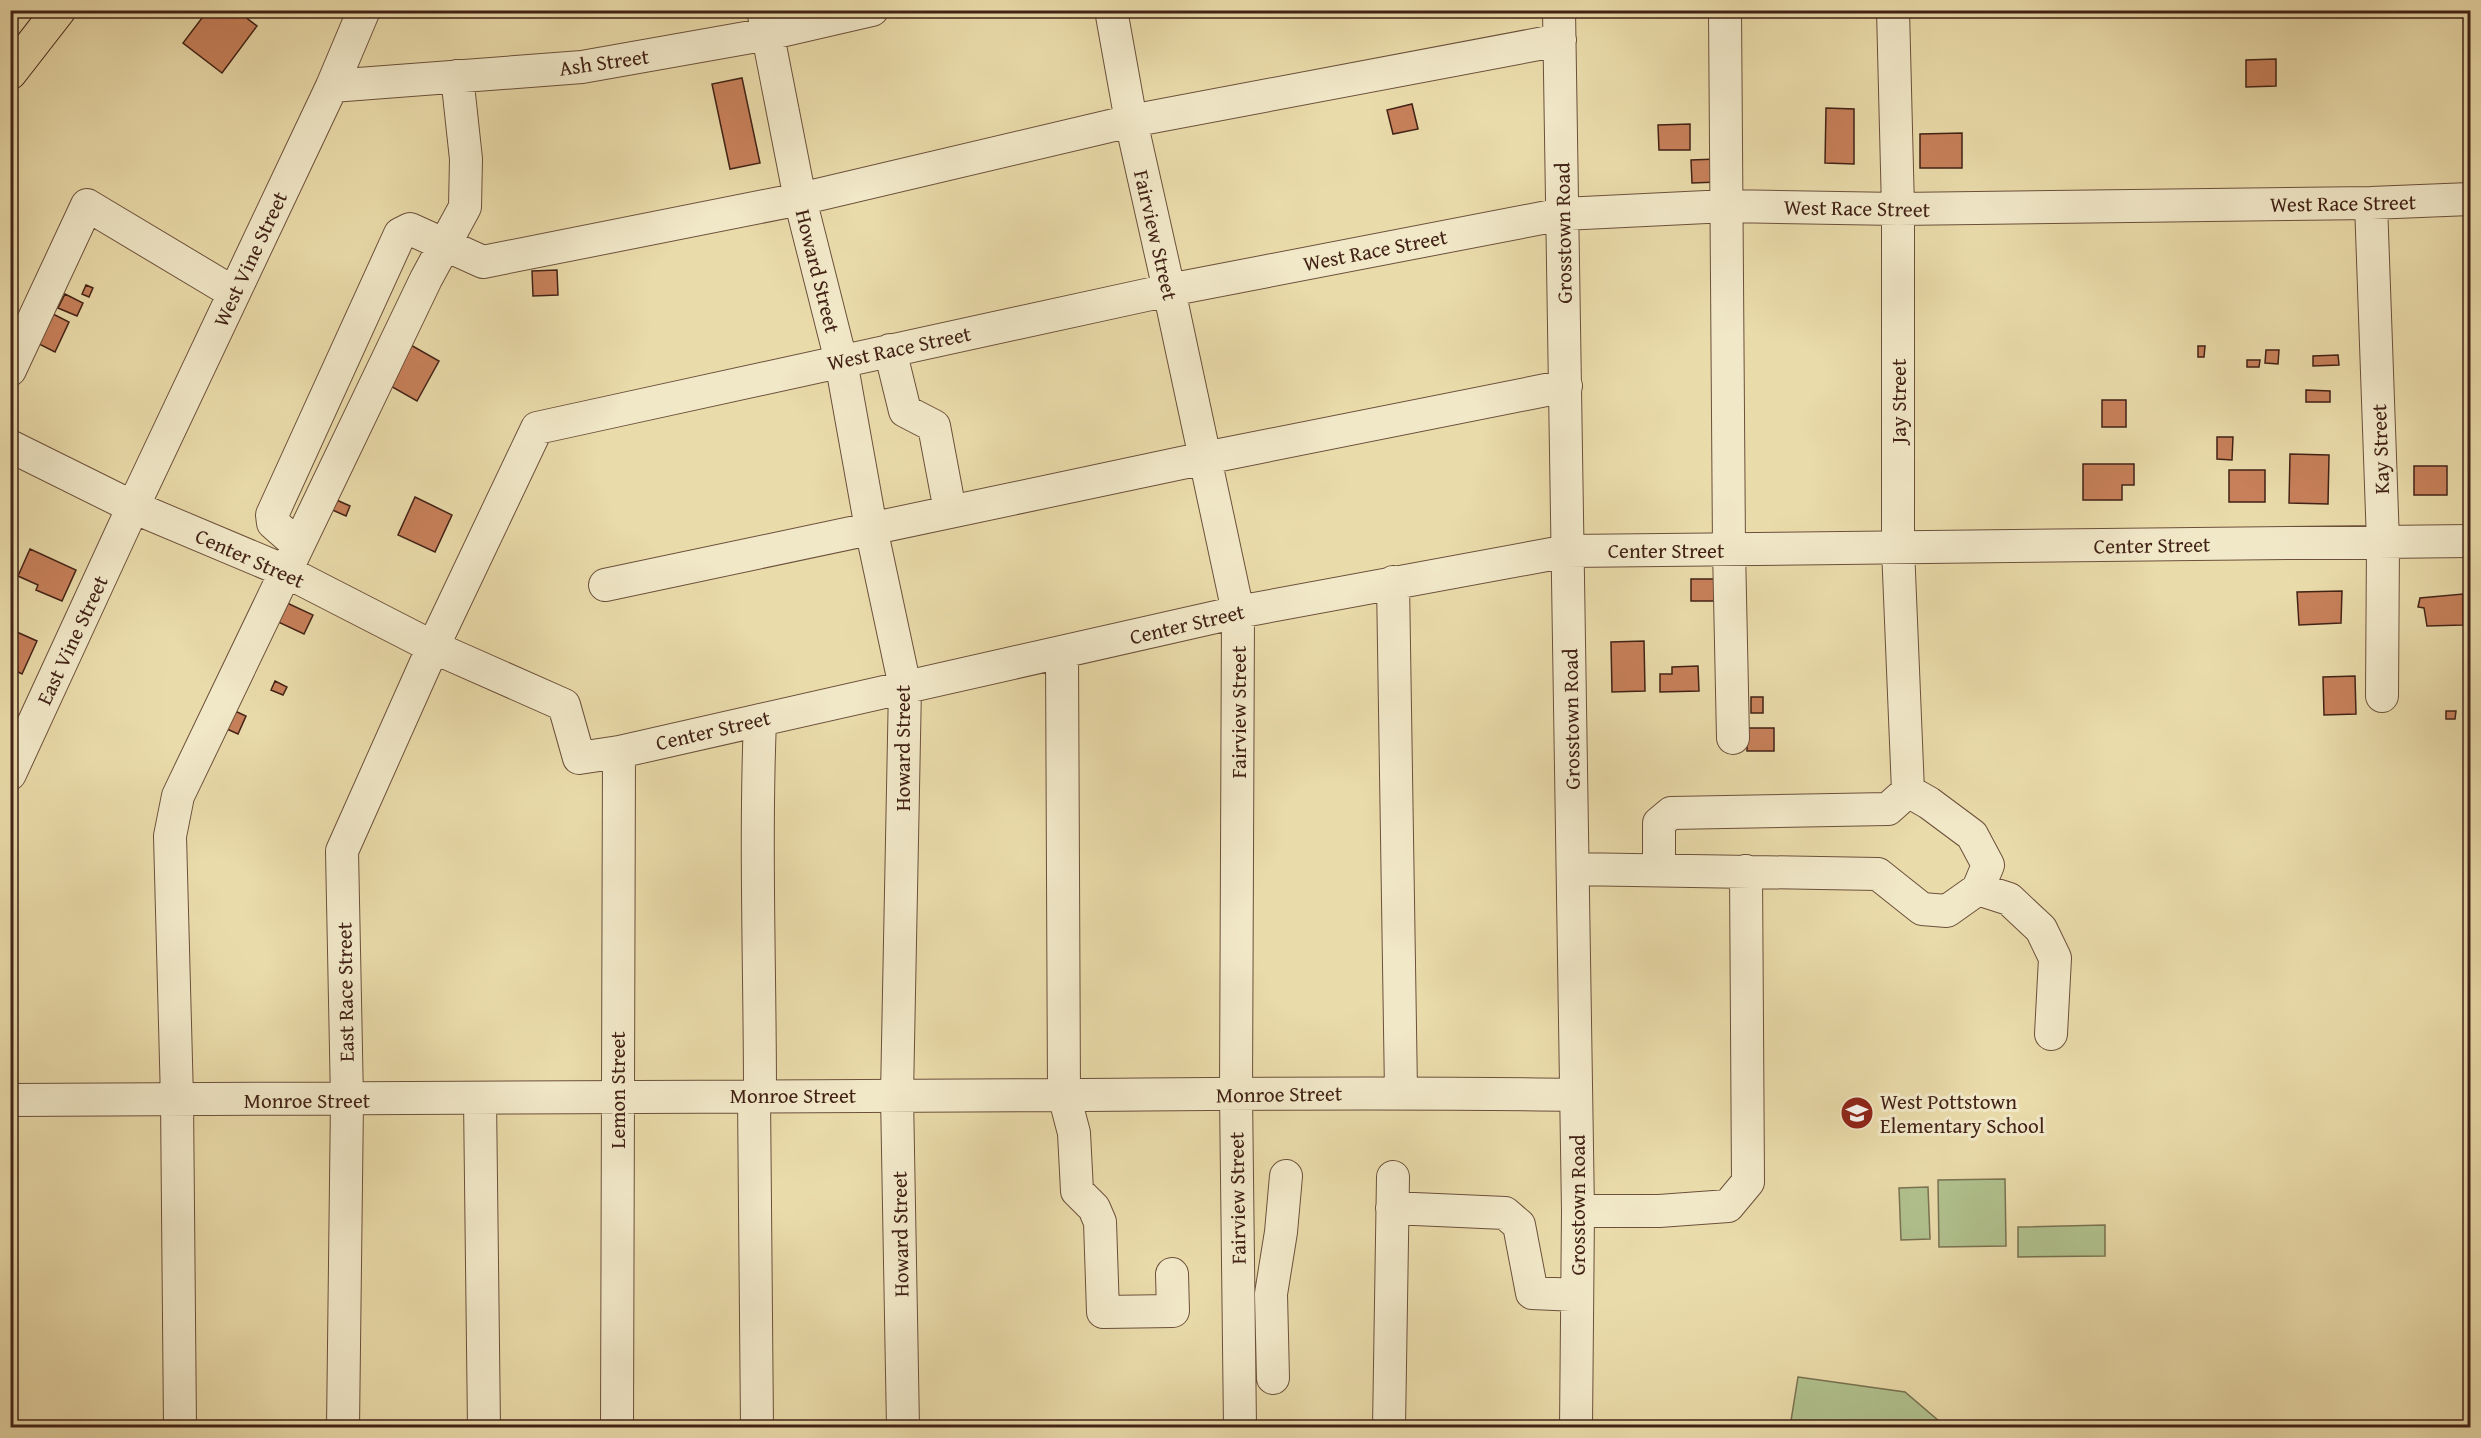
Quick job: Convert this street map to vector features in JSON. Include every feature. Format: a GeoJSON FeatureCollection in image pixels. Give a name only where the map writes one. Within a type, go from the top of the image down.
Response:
{"type":"FeatureCollection","features":[{"type":"Feature","properties":{"kind":"main road"},"geometry":{"type":"LineString","coordinates":[[10,73],[58,10]]}},
{"type":"Feature","properties":{"kind":"street","name":"West Vine Street"},"geometry":{"type":"LineString","coordinates":[[133,507],[332,86],[364,10]]}},
{"type":"Feature","properties":{"kind":"street","name":"Ash Street"},"geometry":{"type":"LineString","coordinates":[[332,86],[582,67],[766,22],[872,10]]}},
{"type":"Feature","properties":{"kind":"street","name":"Fairview Street"},"geometry":{"type":"LineString","coordinates":[[1110,10],[1131,121],[1238,612],[1236,1094],[1240,1428]]}},
{"type":"Feature","properties":{"kind":"street"},"geometry":{"type":"LineString","coordinates":[[1725,10],[1729,549],[1733,738]]}},
{"type":"Feature","properties":{"kind":"street","name":"Jay Street"},"geometry":{"type":"LineString","coordinates":[[1893,10],[1898,209],[1898,548],[1908,791]]}},
{"type":"Feature","properties":{"kind":"street","name":"Howard Street"},"geometry":{"type":"LineString","coordinates":[[766,22],[800,199],[840,361],[870,528],[905,687],[897,1095],[903,1428]]}},
{"type":"Feature","properties":{"kind":"street"},"geometry":{"type":"LineString","coordinates":[[291,558],[273,523],[272,515],[400,234],[410,229],[483,262],[800,199],[1131,121],[1559,25]]}},
{"type":"Feature","properties":{"kind":"street","name":"Grosstown Road"},"geometry":{"type":"LineString","coordinates":[[1559,25],[1578,1211],[1576,1428]]}},
{"type":"Feature","properties":{"kind":"street"},"geometry":{"type":"LineString","coordinates":[[180,1428],[177,1099],[171,836],[178,796],[291,558],[465,207],[466,159],[457,76]]}},
{"type":"Feature","properties":{"kind":"street","name":"West Race Street"},"geometry":{"type":"LineString","coordinates":[[433,647],[537,428],[890,350],[1169,290],[1563,214],[1727,206],[1898,209],[2371,203],[2470,199]]}},
{"type":"Feature","properties":{"kind":"street","name":"Kay Street"},"geometry":{"type":"LineString","coordinates":[[2371,203],[2383,542],[2382,696]]}},
{"type":"Feature","properties":{"kind":"street"},"geometry":{"type":"LineString","coordinates":[[10,370],[87,205],[234,293]]}},
{"type":"Feature","properties":{"kind":"street"},"geometry":{"type":"LineString","coordinates":[[890,350],[905,411],[934,426],[950,511]]}},
{"type":"Feature","properties":{"kind":"street"},"geometry":{"type":"LineString","coordinates":[[605,585],[1205,458],[1566,386]]}},
{"type":"Feature","properties":{"kind":"street","name":"Center Street"},"geometry":{"type":"LineString","coordinates":[[10,446],[133,507],[291,558],[433,647],[564,705],[579,758],[619,752],[1238,612],[1568,551],[2470,540]]}},
{"type":"Feature","properties":{"kind":"street","name":"East Vine Street"},"geometry":{"type":"LineString","coordinates":[[10,774],[133,507]]}},
{"type":"Feature","properties":{"kind":"street"},"geometry":{"type":"LineString","coordinates":[[1393,582],[1401,1092]]}},
{"type":"Feature","properties":{"kind":"street","name":"East Race Street"},"geometry":{"type":"LineString","coordinates":[[343,1428],[347,1100],[342,851],[433,647]]}},
{"type":"Feature","properties":{"kind":"street"},"geometry":{"type":"LineString","coordinates":[[1062,652],[1064,1095],[1074,1133],[1077,1191],[1094,1208],[1100,1222],[1103,1312],[1173,1311],[1172,1274]]}},
{"type":"Feature","properties":{"kind":"street"},"geometry":{"type":"LineString","coordinates":[[757,1428],[757,1095],[760,943],[757,803],[760,720]]}},
{"type":"Feature","properties":{"kind":"street","name":"Lemon Street"},"geometry":{"type":"LineString","coordinates":[[617,1428],[619,752]]}},
{"type":"Feature","properties":{"kind":"street"},"geometry":{"type":"LineString","coordinates":[[1573,869],[1878,874],[1922,909],[1947,911],[1978,889],[1988,865],[1972,835],[1929,802],[1908,791],[1888,809],[1671,813],[1659,823],[1659,869]]}},
{"type":"Feature","properties":{"kind":"street"},"geometry":{"type":"LineString","coordinates":[[1578,1211],[1659,1211],[1728,1206],[1748,1182],[1746,871]]}},
{"type":"Feature","properties":{"kind":"street"},"geometry":{"type":"LineString","coordinates":[[1978,889],[2009,899],[2041,929],[2055,958],[2051,1034]]}},
{"type":"Feature","properties":{"kind":"street","name":"Monroe Street"},"geometry":{"type":"LineString","coordinates":[[10,1100],[347,1100],[617,1095],[1401,1092],[1576,1095]]}},
{"type":"Feature","properties":{"kind":"street"},"geometry":{"type":"LineString","coordinates":[[480,1098],[484,1428]]}},
{"type":"Feature","properties":{"kind":"street"},"geometry":{"type":"LineString","coordinates":[[1273,1378],[1271,1294],[1286,1176]]}},
{"type":"Feature","properties":{"kind":"street"},"geometry":{"type":"LineString","coordinates":[[1389,1428],[1393,1177]]}},
{"type":"Feature","properties":{"kind":"street"},"geometry":{"type":"LineString","coordinates":[[1392,1208],[1505,1214],[1519,1225],[1532,1293],[1577,1295]]}},
{"type":"Feature","properties":{"kind":"street"},"geometry":{"type":"LineString","coordinates":[[1238,1270],[1276,1268]]}},
{"type":"Feature","properties":{"kind":"green space"},"geometry":{"type":"Polygon","coordinates":[[[2005,1179],[2006,1246],[1939,1247],[1938,1180],[2005,1179]]]}},
{"type":"Feature","properties":{"kind":"green space"},"geometry":{"type":"Polygon","coordinates":[[[1928,1187],[1930,1239],[1901,1240],[1899,1188],[1928,1187]]]}},
{"type":"Feature","properties":{"kind":"green space"},"geometry":{"type":"Polygon","coordinates":[[[2105,1225],[2105,1256],[2018,1257],[2018,1227],[2105,1225]]]}},
{"type":"Feature","properties":{"kind":"green space"},"geometry":{"type":"Polygon","coordinates":[[[1798,1377],[1905,1392],[1946,1427],[1790,1427],[1798,1377]]]}},
{"type":"Feature","properties":{"kind":"building"},"geometry":{"type":"Polygon","coordinates":[[[208,10],[236,10],[257,26],[222,73],[183,43],[208,10]]]}},
{"type":"Feature","properties":{"kind":"building"},"geometry":{"type":"Polygon","coordinates":[[[2276,59],[2276,86],[2246,87],[2246,60],[2276,59]]]}},
{"type":"Feature","properties":{"kind":"building"},"geometry":{"type":"Polygon","coordinates":[[[742,78],[760,163],[730,169],[712,84],[742,78]]]}},
{"type":"Feature","properties":{"kind":"building"},"geometry":{"type":"Polygon","coordinates":[[[1412,104],[1418,129],[1393,134],[1387,110],[1412,104]]]}},
{"type":"Feature","properties":{"kind":"building"},"geometry":{"type":"Polygon","coordinates":[[[1826,108],[1854,109],[1854,164],[1825,163],[1826,108]]]}},
{"type":"Feature","properties":{"kind":"building"},"geometry":{"type":"Polygon","coordinates":[[[1690,124],[1690,150],[1659,150],[1658,125],[1690,124]]]}},
{"type":"Feature","properties":{"kind":"building"},"geometry":{"type":"Polygon","coordinates":[[[1962,133],[1962,168],[1920,168],[1920,134],[1962,133]]]}},
{"type":"Feature","properties":{"kind":"building"},"geometry":{"type":"Polygon","coordinates":[[[1717,159],[1718,182],[1692,183],[1691,160],[1717,159]]]}},
{"type":"Feature","properties":{"kind":"building"},"geometry":{"type":"Polygon","coordinates":[[[557,270],[558,295],[533,296],[532,271],[557,270]]]}},
{"type":"Feature","properties":{"kind":"building"},"geometry":{"type":"Polygon","coordinates":[[[86,285],[93,288],[89,297],[82,294],[86,285]]]}},
{"type":"Feature","properties":{"kind":"building"},"geometry":{"type":"Polygon","coordinates":[[[65,294],[83,303],[77,316],[58,308],[65,294]]]}},
{"type":"Feature","properties":{"kind":"building"},"geometry":{"type":"Polygon","coordinates":[[[53,314],[69,322],[55,352],[39,344],[53,314]]]}},
{"type":"Feature","properties":{"kind":"building"},"geometry":{"type":"Polygon","coordinates":[[[409,344],[439,361],[417,401],[387,384],[409,344]]]}},
{"type":"Feature","properties":{"kind":"building"},"geometry":{"type":"Polygon","coordinates":[[[2198,346],[2205,346],[2204,357],[2198,357],[2198,346]]]}},
{"type":"Feature","properties":{"kind":"building"},"geometry":{"type":"Polygon","coordinates":[[[2266,350],[2279,350],[2278,364],[2265,363],[2266,350]]]}},
{"type":"Feature","properties":{"kind":"building"},"geometry":{"type":"Polygon","coordinates":[[[2338,355],[2339,365],[2313,366],[2313,356],[2338,355]]]}},
{"type":"Feature","properties":{"kind":"building"},"geometry":{"type":"Polygon","coordinates":[[[2247,360],[2260,360],[2259,367],[2247,367],[2247,360]]]}},
{"type":"Feature","properties":{"kind":"building"},"geometry":{"type":"Polygon","coordinates":[[[2306,390],[2330,391],[2330,402],[2306,402],[2306,390]]]}},
{"type":"Feature","properties":{"kind":"building"},"geometry":{"type":"Polygon","coordinates":[[[2102,400],[2126,400],[2126,427],[2102,427],[2102,400]]]}},
{"type":"Feature","properties":{"kind":"building"},"geometry":{"type":"Polygon","coordinates":[[[2217,437],[2233,437],[2232,460],[2217,459],[2217,437]]]}},
{"type":"Feature","properties":{"kind":"building"},"geometry":{"type":"Polygon","coordinates":[[[2290,454],[2329,455],[2328,504],[2289,503],[2290,454]]]}},
{"type":"Feature","properties":{"kind":"building"},"geometry":{"type":"Polygon","coordinates":[[[2083,464],[2134,464],[2134,485],[2122,485],[2122,500],[2083,500],[2083,464]]]}},
{"type":"Feature","properties":{"kind":"building"},"geometry":{"type":"Polygon","coordinates":[[[2414,466],[2447,466],[2447,495],[2414,495],[2414,466]]]}},
{"type":"Feature","properties":{"kind":"building"},"geometry":{"type":"Polygon","coordinates":[[[2229,470],[2265,470],[2265,502],[2229,502],[2229,470]]]}},
{"type":"Feature","properties":{"kind":"building"},"geometry":{"type":"Polygon","coordinates":[[[415,497],[452,515],[435,552],[398,535],[415,497]]]}},
{"type":"Feature","properties":{"kind":"building"},"geometry":{"type":"Polygon","coordinates":[[[332,498],[350,506],[346,516],[328,508],[332,498]]]}},
{"type":"Feature","properties":{"kind":"building"},"geometry":{"type":"Polygon","coordinates":[[[30,549],[76,570],[62,601],[36,590],[38,585],[18,576],[30,549]]]}},
{"type":"Feature","properties":{"kind":"building"},"geometry":{"type":"Polygon","coordinates":[[[1691,579],[1718,579],[1719,601],[1691,601],[1691,579]]]}},
{"type":"Feature","properties":{"kind":"building"},"geometry":{"type":"Polygon","coordinates":[[[2342,591],[2341,623],[2299,625],[2297,592],[2342,591]]]}},
{"type":"Feature","properties":{"kind":"building"},"geometry":{"type":"Polygon","coordinates":[[[2463,594],[2463,625],[2427,626],[2424,608],[2418,607],[2420,598],[2463,594]]]}},
{"type":"Feature","properties":{"kind":"building"},"geometry":{"type":"Polygon","coordinates":[[[285,602],[313,615],[304,634],[276,621],[285,602]]]}},
{"type":"Feature","properties":{"kind":"building"},"geometry":{"type":"Polygon","coordinates":[[[10,629],[37,641],[22,674],[10,668],[10,629]]]}},
{"type":"Feature","properties":{"kind":"building"},"geometry":{"type":"Polygon","coordinates":[[[1644,641],[1645,691],[1612,692],[1611,642],[1644,641]]]}},
{"type":"Feature","properties":{"kind":"building"},"geometry":{"type":"Polygon","coordinates":[[[1698,666],[1699,691],[1660,692],[1660,674],[1672,674],[1672,667],[1698,666]]]}},
{"type":"Feature","properties":{"kind":"building"},"geometry":{"type":"Polygon","coordinates":[[[2355,676],[2356,714],[2324,715],[2323,677],[2355,676]]]}},
{"type":"Feature","properties":{"kind":"building"},"geometry":{"type":"Polygon","coordinates":[[[275,681],[287,687],[283,695],[271,690],[275,681]]]}},
{"type":"Feature","properties":{"kind":"building"},"geometry":{"type":"Polygon","coordinates":[[[1751,697],[1763,697],[1763,713],[1751,713],[1751,697]]]}},
{"type":"Feature","properties":{"kind":"building"},"geometry":{"type":"Polygon","coordinates":[[[235,711],[246,716],[238,734],[227,729],[235,711]]]}},
{"type":"Feature","properties":{"kind":"building"},"geometry":{"type":"Polygon","coordinates":[[[2446,711],[2456,711],[2455,719],[2446,719],[2446,711]]]}},
{"type":"Feature","properties":{"kind":"building"},"geometry":{"type":"Polygon","coordinates":[[[1747,728],[1774,728],[1774,751],[1747,751],[1747,728]]]}},
{"type":"Feature","properties":{"kind":"place","name":"West Pottstown Elementary School"},"geometry":{"type":"Point","coordinates":[1857,1113]}}]}
